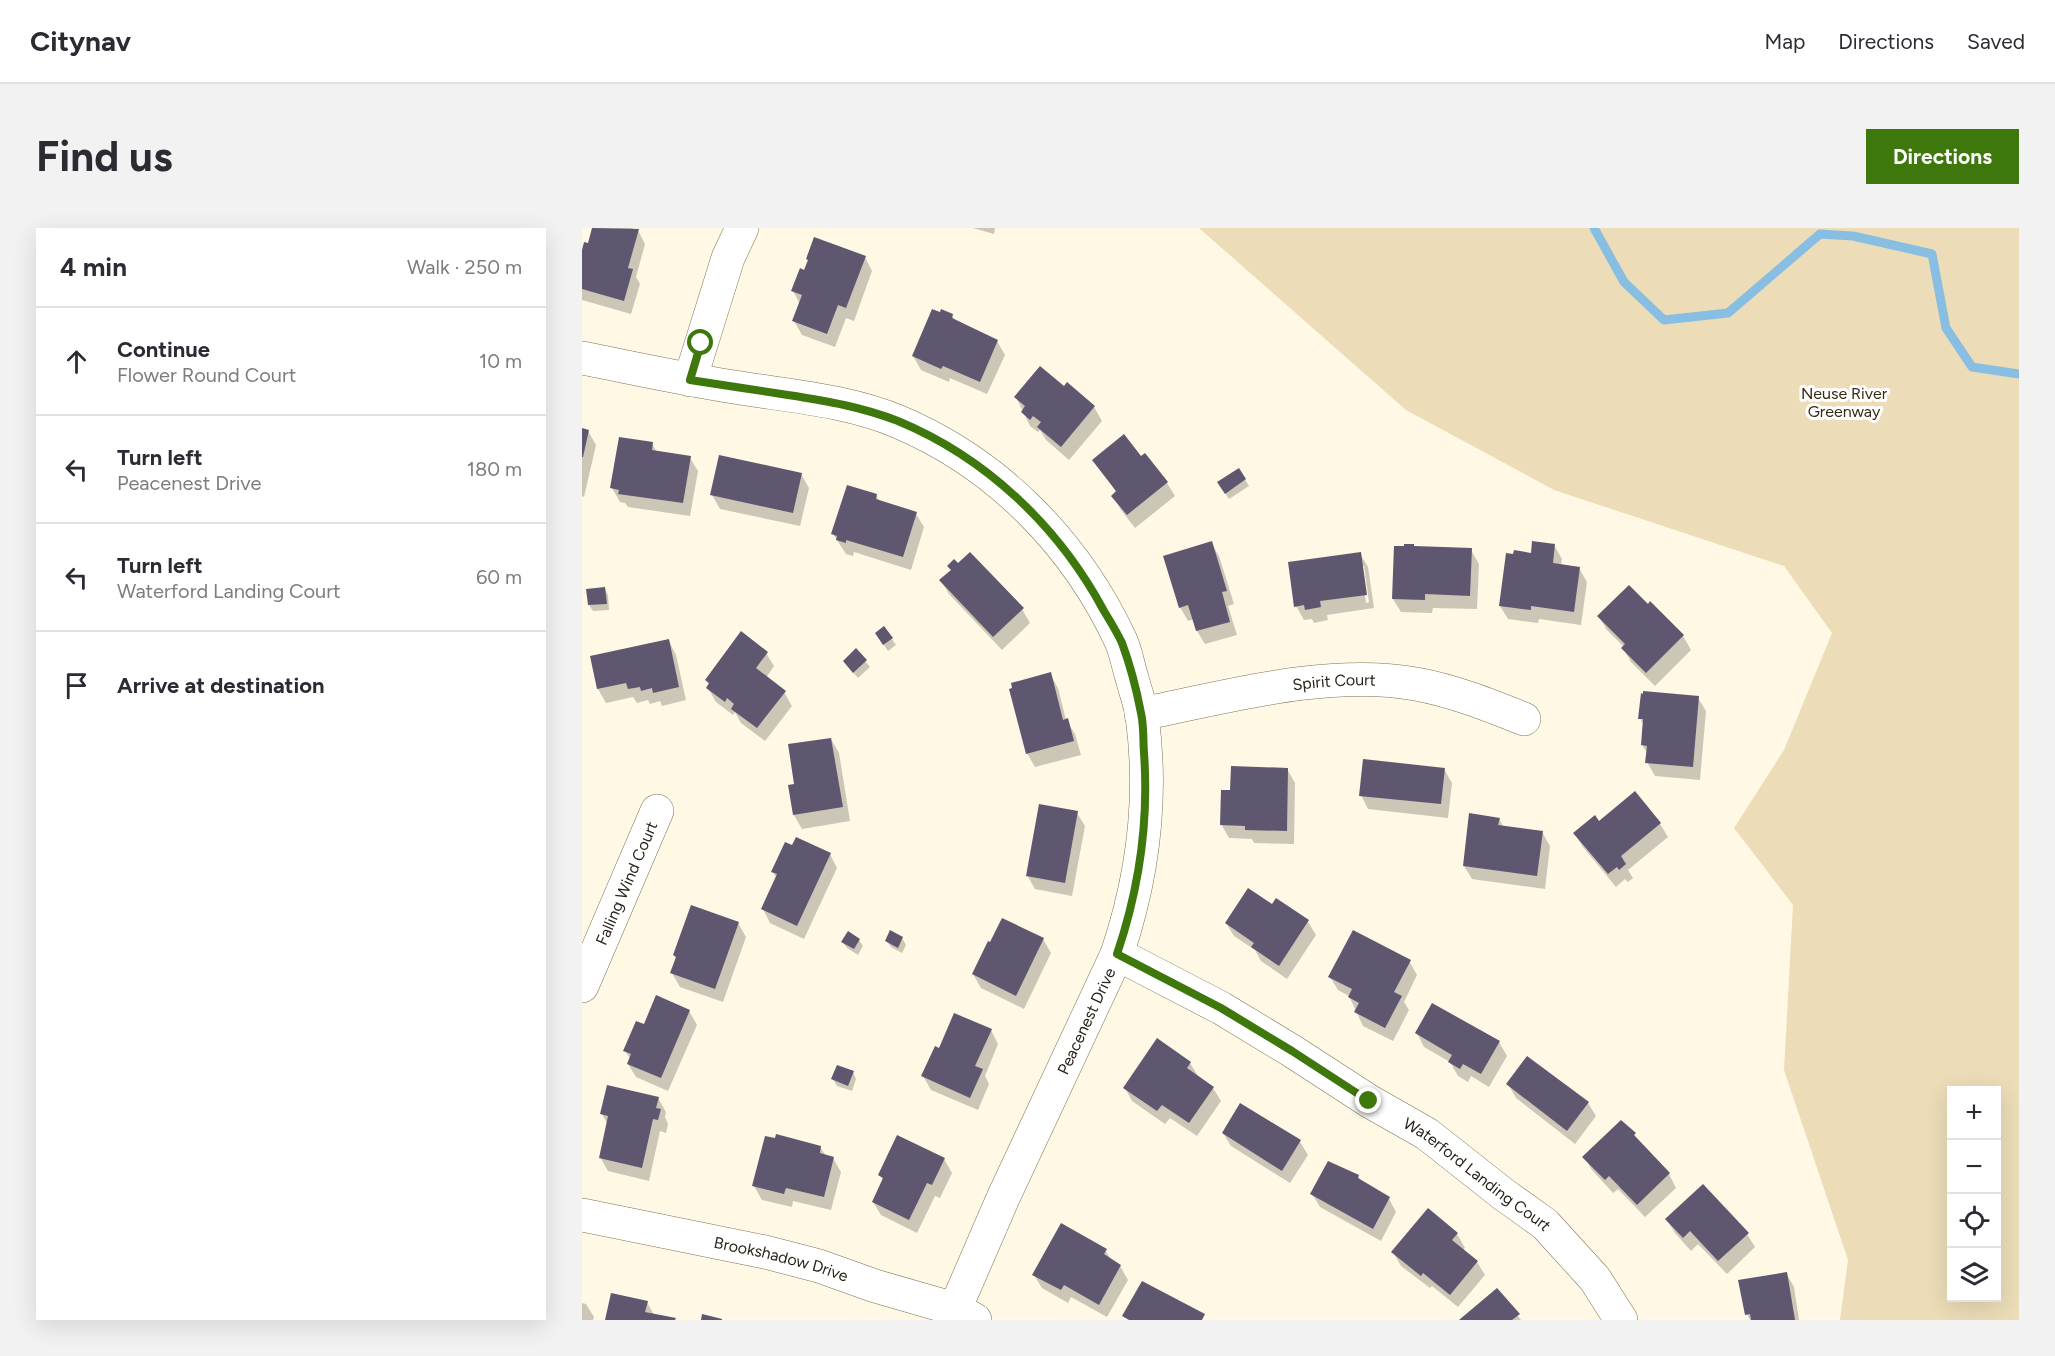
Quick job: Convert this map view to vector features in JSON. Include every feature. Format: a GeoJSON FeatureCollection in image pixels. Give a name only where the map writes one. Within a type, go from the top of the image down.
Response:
{"type":"FeatureCollection","features":[{"type":"Feature","properties":{"kind":"street"},"geometry":{"type":"LineString","coordinates":[[690,380],[728,258],[742,228]]}},
{"type":"Feature","properties":{"kind":"street","name":"Peacenest Drive"},"geometry":{"type":"LineString","coordinates":[[582,358],[690,380],[851,405],[898,421],[946,444],[990,474],[1030,509],[1060,543],[1090,583],[1122,643],[1142,714],[1147,787],[1144,829],[1131,908],[1117,954],[1003,1198],[965,1314]]}},
{"type":"Feature","properties":{"kind":"street","name":"Spirit Court"},"geometry":{"type":"LineString","coordinates":[[1142,714],[1293,685],[1359,680],[1414,684],[1468,696],[1524,719]]}},
{"type":"Feature","properties":{"kind":"street","name":"Falling Wind Court"},"geometry":{"type":"LineString","coordinates":[[582,986],[657,811]]}},
{"type":"Feature","properties":{"kind":"street","name":"Waterford Landing Court"},"geometry":{"type":"LineString","coordinates":[[1117,954],[1221,1008],[1369,1101],[1427,1134],[1545,1224],[1595,1279],[1621,1320]]}},
{"type":"Feature","properties":{"kind":"street","name":"Brookshadow Drive"},"geometry":{"type":"LineString","coordinates":[[582,1215],[819,1266],[965,1314]]}},
{"type":"Feature","properties":{"kind":"green space","name":"Neuse River Greenway"},"geometry":{"type":"Polygon","coordinates":[[[1199,228],[2019,228],[2019,1320],[1840,1320],[1848,1260],[1784,1070],[1793,905],[1734,828],[1784,750],[1832,633],[1784,566],[1554,490],[1406,410],[1199,228]]]}},
{"type":"Feature","properties":{"kind":"building"},"geometry":{"type":"Polygon","coordinates":[[[592,228],[639,229],[628,268],[633,269],[624,301],[582,289],[582,250],[584,242],[588,243],[592,228]]]}},
{"type":"Feature","properties":{"kind":"building"},"geometry":{"type":"Polygon","coordinates":[[[814,237],[866,256],[846,308],[838,305],[827,334],[792,321],[802,295],[791,291],[800,268],[804,270],[814,237]]]}},
{"type":"Feature","properties":{"kind":"building"},"geometry":{"type":"Polygon","coordinates":[[[932,309],[940,312],[941,309],[953,314],[952,318],[998,340],[980,382],[912,356],[932,309]]]}},
{"type":"Feature","properties":{"kind":"building"},"geometry":{"type":"Polygon","coordinates":[[[1040,366],[1064,386],[1067,382],[1095,406],[1061,447],[1037,427],[1041,422],[1033,416],[1030,420],[1021,412],[1025,406],[1014,397],[1040,366]]]}},
{"type":"Feature","properties":{"kind":"building"},"geometry":{"type":"Polygon","coordinates":[[[582,428],[589,430],[583,457],[582,457],[582,428]]]}},
{"type":"Feature","properties":{"kind":"building"},"geometry":{"type":"Polygon","coordinates":[[[1124,434],[1141,456],[1145,453],[1168,482],[1127,515],[1111,496],[1116,491],[1092,460],[1124,434]]]}},
{"type":"Feature","properties":{"kind":"building"},"geometry":{"type":"Polygon","coordinates":[[[619,437],[653,442],[652,450],[691,456],[683,503],[618,494],[619,490],[610,488],[619,437]]]}},
{"type":"Feature","properties":{"kind":"building"},"geometry":{"type":"Polygon","coordinates":[[[719,455],[802,473],[793,513],[710,495],[719,455]]]}},
{"type":"Feature","properties":{"kind":"building"},"geometry":{"type":"Polygon","coordinates":[[[1239,468],[1246,479],[1225,494],[1217,482],[1239,468]]]}},
{"type":"Feature","properties":{"kind":"building"},"geometry":{"type":"Polygon","coordinates":[[[847,485],[877,494],[876,499],[917,512],[903,557],[846,540],[846,543],[836,540],[837,536],[831,534],[847,485]]]}},
{"type":"Feature","properties":{"kind":"building"},"geometry":{"type":"Polygon","coordinates":[[[1212,541],[1227,591],[1222,592],[1230,622],[1196,631],[1188,605],[1179,608],[1163,556],[1212,541]]]}},
{"type":"Feature","properties":{"kind":"building"},"geometry":{"type":"Polygon","coordinates":[[[1532,541],[1555,544],[1553,563],[1580,567],[1574,612],[1531,606],[1531,610],[1499,606],[1506,553],[1513,554],[1514,550],[1531,553],[1532,541]]]}},
{"type":"Feature","properties":{"kind":"building"},"geometry":{"type":"Polygon","coordinates":[[[1404,544],[1472,548],[1470,596],[1425,594],[1425,600],[1392,599],[1394,546],[1404,546],[1404,544]]]}},
{"type":"Feature","properties":{"kind":"building"},"geometry":{"type":"Polygon","coordinates":[[[970,552],[1024,608],[993,637],[939,580],[951,570],[947,566],[954,559],[958,563],[970,552]]]}},
{"type":"Feature","properties":{"kind":"building"},"geometry":{"type":"Polygon","coordinates":[[[1361,552],[1367,595],[1320,601],[1321,607],[1305,610],[1304,605],[1294,607],[1288,562],[1361,552]]]}},
{"type":"Feature","properties":{"kind":"building"},"geometry":{"type":"Polygon","coordinates":[[[1629,585],[1648,604],[1650,601],[1684,635],[1646,673],[1621,648],[1625,644],[1597,616],[1629,585]]]}},
{"type":"Feature","properties":{"kind":"building"},"geometry":{"type":"Polygon","coordinates":[[[605,587],[607,604],[588,605],[586,589],[605,587]]]}},
{"type":"Feature","properties":{"kind":"building"},"geometry":{"type":"Polygon","coordinates":[[[884,626],[893,638],[883,645],[875,633],[884,626]]]}},
{"type":"Feature","properties":{"kind":"building"},"geometry":{"type":"Polygon","coordinates":[[[741,631],[768,652],[756,668],[786,691],[757,728],[731,709],[734,704],[727,698],[725,702],[706,688],[709,683],[705,680],[741,631]]]}},
{"type":"Feature","properties":{"kind":"building"},"geometry":{"type":"Polygon","coordinates":[[[669,639],[679,687],[653,693],[652,688],[641,691],[640,687],[628,689],[626,683],[597,689],[590,656],[669,639]]]}},
{"type":"Feature","properties":{"kind":"building"},"geometry":{"type":"Polygon","coordinates":[[[856,648],[867,660],[853,673],[843,661],[856,648]]]}},
{"type":"Feature","properties":{"kind":"building"},"geometry":{"type":"Polygon","coordinates":[[[1051,672],[1063,720],[1068,718],[1074,741],[1026,754],[1009,689],[1012,688],[1011,683],[1051,672]]]}},
{"type":"Feature","properties":{"kind":"building"},"geometry":{"type":"Polygon","coordinates":[[[1643,691],[1699,696],[1693,767],[1645,763],[1647,746],[1641,745],[1643,719],[1638,719],[1643,691]]]}},
{"type":"Feature","properties":{"kind":"building"},"geometry":{"type":"Polygon","coordinates":[[[831,738],[843,807],[793,815],[788,785],[794,784],[788,744],[831,738]]]}},
{"type":"Feature","properties":{"kind":"building"},"geometry":{"type":"Polygon","coordinates":[[[1363,759],[1445,768],[1441,804],[1359,796],[1363,759]]]}},
{"type":"Feature","properties":{"kind":"building"},"geometry":{"type":"Polygon","coordinates":[[[1231,766],[1288,768],[1287,831],[1245,830],[1245,826],[1220,825],[1221,790],[1230,790],[1231,766]]]}},
{"type":"Feature","properties":{"kind":"building"},"geometry":{"type":"Polygon","coordinates":[[[1635,791],[1661,823],[1621,856],[1626,864],[1619,870],[1617,867],[1608,874],[1573,833],[1595,815],[1599,821],[1635,791]]]}},
{"type":"Feature","properties":{"kind":"building"},"geometry":{"type":"Polygon","coordinates":[[[1039,804],[1078,811],[1065,883],[1026,876],[1039,804]]]}},
{"type":"Feature","properties":{"kind":"building"},"geometry":{"type":"Polygon","coordinates":[[[1469,813],[1500,818],[1498,825],[1543,831],[1537,876],[1463,866],[1469,813]]]}},
{"type":"Feature","properties":{"kind":"building"},"geometry":{"type":"Polygon","coordinates":[[[796,837],[831,853],[797,926],[761,909],[777,874],[771,872],[785,842],[792,845],[796,837]]]}},
{"type":"Feature","properties":{"kind":"building"},"geometry":{"type":"Polygon","coordinates":[[[1248,888],[1272,904],[1276,898],[1309,920],[1279,966],[1251,947],[1254,943],[1225,923],[1248,888]]]}},
{"type":"Feature","properties":{"kind":"building"},"geometry":{"type":"Polygon","coordinates":[[[691,905],[739,922],[715,989],[670,973],[676,957],[673,955],[691,905]]]}},
{"type":"Feature","properties":{"kind":"building"},"geometry":{"type":"Polygon","coordinates":[[[1002,918],[1044,938],[1016,996],[972,974],[1002,918]]]}},
{"type":"Feature","properties":{"kind":"building"},"geometry":{"type":"Polygon","coordinates":[[[890,930],[903,937],[898,948],[885,941],[890,930]]]}},
{"type":"Feature","properties":{"kind":"building"},"geometry":{"type":"Polygon","coordinates":[[[1353,930],[1411,960],[1394,992],[1402,996],[1385,1028],[1354,1012],[1359,1003],[1348,997],[1352,989],[1328,977],[1353,930]]]}},
{"type":"Feature","properties":{"kind":"building"},"geometry":{"type":"Polygon","coordinates":[[[848,931],[860,939],[854,949],[841,942],[848,931]]]}},
{"type":"Feature","properties":{"kind":"building"},"geometry":{"type":"Polygon","coordinates":[[[656,995],[690,1010],[661,1078],[627,1064],[631,1054],[623,1051],[636,1021],[644,1024],[656,995]]]}},
{"type":"Feature","properties":{"kind":"building"},"geometry":{"type":"Polygon","coordinates":[[[1432,1003],[1500,1041],[1481,1074],[1463,1064],[1460,1069],[1448,1062],[1452,1055],[1415,1033],[1432,1003]]]}},
{"type":"Feature","properties":{"kind":"building"},"geometry":{"type":"Polygon","coordinates":[[[954,1013],[992,1029],[975,1066],[983,1069],[970,1098],[921,1076],[935,1046],[939,1048],[954,1013]]]}},
{"type":"Feature","properties":{"kind":"building"},"geometry":{"type":"Polygon","coordinates":[[[1157,1038],[1191,1062],[1187,1068],[1214,1087],[1189,1123],[1162,1105],[1157,1111],[1123,1088],[1157,1038]]]}},
{"type":"Feature","properties":{"kind":"building"},"geometry":{"type":"Polygon","coordinates":[[[1527,1056],[1589,1102],[1567,1131],[1506,1084],[1527,1056]]]}},
{"type":"Feature","properties":{"kind":"building"},"geometry":{"type":"Polygon","coordinates":[[[837,1065],[854,1071],[848,1086],[831,1079],[837,1065]]]}},
{"type":"Feature","properties":{"kind":"building"},"geometry":{"type":"Polygon","coordinates":[[[607,1085],[659,1097],[656,1108],[661,1109],[658,1120],[653,1119],[642,1168],[599,1158],[608,1116],[600,1114],[607,1085]]]}},
{"type":"Feature","properties":{"kind":"building"},"geometry":{"type":"Polygon","coordinates":[[[1240,1103],[1301,1140],[1282,1171],[1222,1133],[1240,1103]]]}},
{"type":"Feature","properties":{"kind":"building"},"geometry":{"type":"Polygon","coordinates":[[[1621,1120],[1636,1133],[1634,1135],[1670,1173],[1637,1205],[1609,1176],[1605,1180],[1582,1157],[1621,1120]]]}},
{"type":"Feature","properties":{"kind":"building"},"geometry":{"type":"Polygon","coordinates":[[[776,1134],[821,1146],[820,1153],[834,1157],[824,1197],[786,1188],[784,1194],[752,1186],[765,1136],[775,1138],[776,1134]]]}},
{"type":"Feature","properties":{"kind":"building"},"geometry":{"type":"Polygon","coordinates":[[[897,1135],[945,1158],[932,1185],[927,1183],[909,1220],[872,1202],[883,1178],[878,1175],[897,1135]]]}},
{"type":"Feature","properties":{"kind":"building"},"geometry":{"type":"Polygon","coordinates":[[[1328,1161],[1359,1175],[1358,1178],[1390,1197],[1373,1229],[1310,1194],[1328,1161]]]}},
{"type":"Feature","properties":{"kind":"building"},"geometry":{"type":"Polygon","coordinates":[[[1703,1184],[1749,1233],[1718,1261],[1690,1231],[1683,1238],[1665,1219],[1703,1184]]]}},
{"type":"Feature","properties":{"kind":"building"},"geometry":{"type":"Polygon","coordinates":[[[1428,1208],[1458,1233],[1452,1240],[1478,1261],[1450,1295],[1423,1273],[1421,1276],[1391,1252],[1428,1208]]]}},
{"type":"Feature","properties":{"kind":"building"},"geometry":{"type":"Polygon","coordinates":[[[1061,1223],[1107,1249],[1104,1254],[1121,1265],[1099,1305],[1064,1285],[1061,1290],[1032,1275],[1061,1223]]]}},
{"type":"Feature","properties":{"kind":"building"},"geometry":{"type":"Polygon","coordinates":[[[1787,1272],[1795,1320],[1751,1320],[1750,1314],[1745,1315],[1738,1280],[1787,1272]]]}},
{"type":"Feature","properties":{"kind":"building"},"geometry":{"type":"Polygon","coordinates":[[[1142,1281],[1205,1314],[1202,1320],[1129,1320],[1122,1316],[1142,1281]]]}},
{"type":"Feature","properties":{"kind":"building"},"geometry":{"type":"Polygon","coordinates":[[[1497,1288],[1520,1314],[1512,1320],[1459,1320],[1497,1288]]]}},
{"type":"Feature","properties":{"kind":"building"},"geometry":{"type":"Polygon","coordinates":[[[611,1293],[648,1301],[645,1312],[676,1318],[675,1320],[605,1320],[611,1293]]]}},
{"type":"Feature","properties":{"kind":"building"},"geometry":{"type":"Polygon","coordinates":[[[702,1314],[722,1319],[722,1320],[701,1320],[702,1314]]]}},
{"type":"Feature","properties":{"kind":"waterway"},"geometry":{"type":"LineString","coordinates":[[1594,228],[1624,282],[1664,320],[1728,313],[1820,234],[1853,236],[1932,254],[1946,328],[1972,367],[2019,374]]}},
{"type":"Feature","properties":{"kind":"route"},"geometry":{"type":"LineString","coordinates":[[701,343],[690,380],[851,405],[898,421],[946,444],[990,474],[1030,509],[1060,543],[1090,583],[1122,643],[1142,714],[1147,787],[1144,829],[1138,878],[1129,918],[1117,954],[1221,1008],[1369,1101]]}}]}
